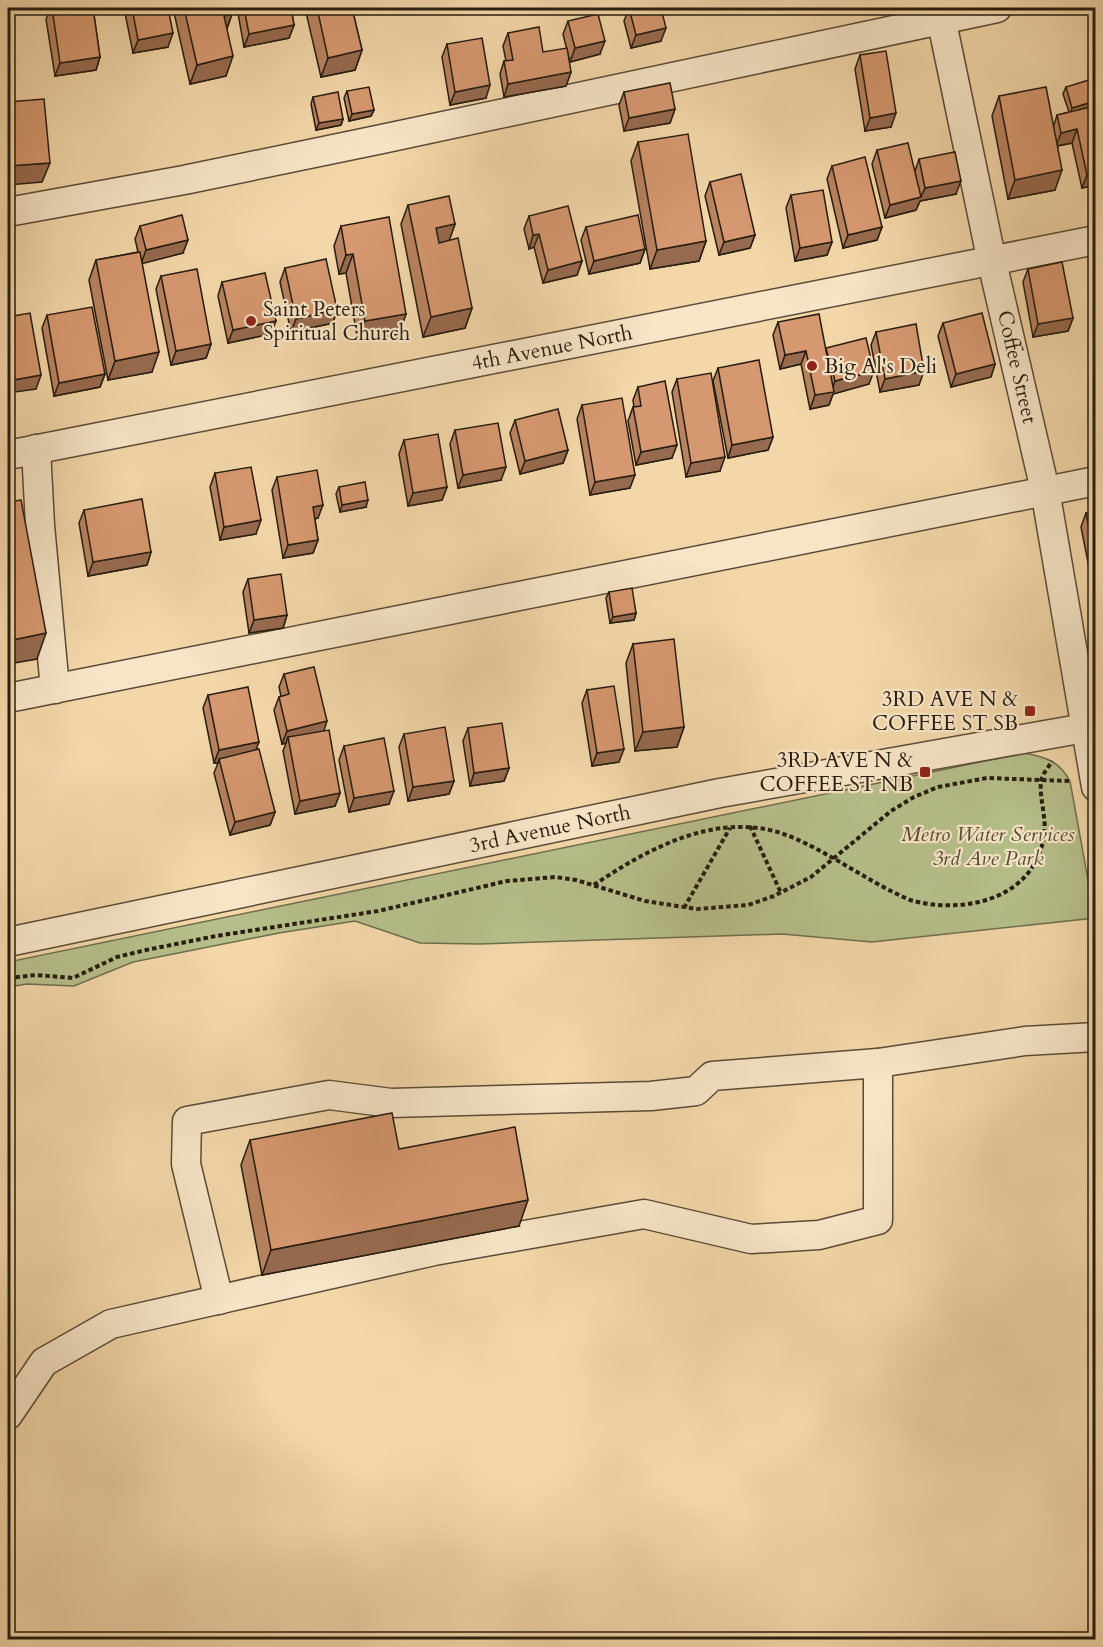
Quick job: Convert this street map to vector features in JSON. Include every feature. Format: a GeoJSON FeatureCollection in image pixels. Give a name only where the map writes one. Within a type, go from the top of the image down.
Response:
{"type":"FeatureCollection","features":[{"type":"Feature","properties":{"kind":"street"},"geometry":{"type":"LineString","coordinates":[[8,212],[184,180],[940,14],[996,8]]}},
{"type":"Feature","properties":{"kind":"street","name":"Coffee Street"},"geometry":{"type":"LineString","coordinates":[[940,14],[992,262],[1045,490],[1090,728],[1094,782]]}},
{"type":"Feature","properties":{"kind":"street","name":"4th Avenue North"},"geometry":{"type":"LineString","coordinates":[[8,455],[1095,240]]}},
{"type":"Feature","properties":{"kind":"street"},"geometry":{"type":"LineString","coordinates":[[36,449],[40,525],[55,689]]}},
{"type":"Feature","properties":{"kind":"street"},"geometry":{"type":"LineString","coordinates":[[8,698],[1095,481]]}},
{"type":"Feature","properties":{"kind":"street","name":"3rd Avenue North"},"geometry":{"type":"LineString","coordinates":[[8,942],[720,794],[1090,728]]}},
{"type":"Feature","properties":{"kind":"street"},"geometry":{"type":"LineString","coordinates":[[219,1300],[186,1164],[187,1120],[328,1095],[391,1103],[651,1096],[696,1091],[712,1076],[878,1063],[1026,1041],[1095,1037]]}},
{"type":"Feature","properties":{"kind":"street"},"geometry":{"type":"LineString","coordinates":[[8,1415],[44,1362],[111,1324],[435,1251],[645,1214],[751,1239],[819,1235],[878,1220],[878,1063]]}},
{"type":"Feature","properties":{"kind":"path"},"geometry":{"type":"LineString","coordinates":[[8,978],[36,975],[73,978],[117,957],[146,950],[216,936],[378,911],[507,881],[555,877],[593,885],[645,901],[684,908],[697,909],[748,904],[781,892],[811,877],[891,811],[914,797],[938,787],[987,778],[1094,782]]}},
{"type":"Feature","properties":{"kind":"path"},"geometry":{"type":"LineString","coordinates":[[593,885],[650,850],[711,830],[750,826],[791,837],[888,891],[931,906],[975,904],[993,899],[1023,879],[1035,864],[1041,849],[1044,813],[1041,779]]}},
{"type":"Feature","properties":{"kind":"path"},"geometry":{"type":"LineString","coordinates":[[750,826],[781,892]]}},
{"type":"Feature","properties":{"kind":"path"},"geometry":{"type":"LineString","coordinates":[[684,908],[731,827]]}},
{"type":"Feature","properties":{"kind":"green space","name":"Metro Water Services 3rd Ave Park"},"geometry":{"type":"Polygon","coordinates":[[[1024,753],[1039,756],[1056,764],[1070,781],[1095,918],[872,942],[782,934],[480,944],[420,943],[355,921],[279,933],[133,962],[74,986],[27,984],[8,987],[8,962],[1024,753]]]}},
{"type":"Feature","properties":{"kind":"building"},"geometry":{"type":"Polygon","coordinates":[[[52,8],[93,8],[100,57],[60,63],[52,8]]]}},
{"type":"Feature","properties":{"kind":"building"},"geometry":{"type":"Polygon","coordinates":[[[132,8],[168,8],[173,33],[138,40],[132,8]]]}},
{"type":"Feature","properties":{"kind":"building"},"geometry":{"type":"Polygon","coordinates":[[[184,8],[231,8],[232,14],[224,16],[233,56],[197,65],[184,8]]]}},
{"type":"Feature","properties":{"kind":"building"},"geometry":{"type":"Polygon","coordinates":[[[244,8],[291,8],[294,25],[249,34],[244,8]]]}},
{"type":"Feature","properties":{"kind":"building"},"geometry":{"type":"Polygon","coordinates":[[[317,8],[352,8],[362,50],[328,58],[317,8]]]}},
{"type":"Feature","properties":{"kind":"building"},"geometry":{"type":"Polygon","coordinates":[[[629,8],[661,8],[666,28],[636,35],[629,8]]]}},
{"type":"Feature","properties":{"kind":"building"},"geometry":{"type":"Polygon","coordinates":[[[598,14],[605,41],[575,48],[568,21],[598,14]]]}},
{"type":"Feature","properties":{"kind":"building"},"geometry":{"type":"Polygon","coordinates":[[[539,27],[543,52],[567,48],[571,72],[508,84],[504,61],[513,60],[508,33],[539,27]]]}},
{"type":"Feature","properties":{"kind":"building"},"geometry":{"type":"Polygon","coordinates":[[[482,38],[490,85],[455,92],[447,44],[482,38]]]}},
{"type":"Feature","properties":{"kind":"building"},"geometry":{"type":"Polygon","coordinates":[[[886,51],[896,113],[870,118],[860,55],[886,51]]]}},
{"type":"Feature","properties":{"kind":"building"},"geometry":{"type":"Polygon","coordinates":[[[1089,80],[1095,101],[1072,108],[1066,87],[1089,80]]]}},
{"type":"Feature","properties":{"kind":"building"},"geometry":{"type":"Polygon","coordinates":[[[670,83],[675,109],[629,118],[624,92],[670,83]]]}},
{"type":"Feature","properties":{"kind":"building"},"geometry":{"type":"Polygon","coordinates":[[[369,87],[374,110],[352,114],[347,91],[369,87]]]}},
{"type":"Feature","properties":{"kind":"building"},"geometry":{"type":"Polygon","coordinates":[[[1046,87],[1062,170],[1015,180],[999,96],[1046,87]]]}},
{"type":"Feature","properties":{"kind":"building"},"geometry":{"type":"Polygon","coordinates":[[[338,92],[343,119],[319,123],[313,97],[338,92]]]}},
{"type":"Feature","properties":{"kind":"building"},"geometry":{"type":"Polygon","coordinates":[[[44,99],[50,163],[8,166],[8,102],[44,99]]]}},
{"type":"Feature","properties":{"kind":"building"},"geometry":{"type":"Polygon","coordinates":[[[1095,106],[1095,173],[1087,175],[1077,129],[1061,133],[1057,115],[1095,106]]]}},
{"type":"Feature","properties":{"kind":"building"},"geometry":{"type":"Polygon","coordinates":[[[688,134],[706,241],[657,250],[638,142],[688,134]]]}},
{"type":"Feature","properties":{"kind":"building"},"geometry":{"type":"Polygon","coordinates":[[[908,143],[921,197],[890,205],[877,150],[908,143]]]}},
{"type":"Feature","properties":{"kind":"building"},"geometry":{"type":"Polygon","coordinates":[[[955,152],[961,181],[925,188],[919,159],[955,152]]]}},
{"type":"Feature","properties":{"kind":"building"},"geometry":{"type":"Polygon","coordinates":[[[865,157],[882,227],[848,235],[832,166],[865,157]]]}},
{"type":"Feature","properties":{"kind":"building"},"geometry":{"type":"Polygon","coordinates":[[[741,174],[755,235],[724,242],[710,182],[741,174]]]}},
{"type":"Feature","properties":{"kind":"building"},"geometry":{"type":"Polygon","coordinates":[[[823,190],[832,242],[800,248],[791,195],[823,190]]]}},
{"type":"Feature","properties":{"kind":"building"},"geometry":{"type":"Polygon","coordinates":[[[449,196],[455,224],[436,228],[439,243],[458,238],[472,308],[431,317],[408,205],[449,196]]]}},
{"type":"Feature","properties":{"kind":"building"},"geometry":{"type":"Polygon","coordinates":[[[568,206],[582,261],[548,270],[539,234],[533,235],[529,216],[568,206]]]}},
{"type":"Feature","properties":{"kind":"building"},"geometry":{"type":"Polygon","coordinates":[[[182,215],[188,240],[146,250],[140,226],[182,215]]]}},
{"type":"Feature","properties":{"kind":"building"},"geometry":{"type":"Polygon","coordinates":[[[638,215],[645,249],[594,261],[586,227],[638,215]]]}},
{"type":"Feature","properties":{"kind":"building"},"geometry":{"type":"Polygon","coordinates":[[[389,217],[406,314],[365,321],[353,254],[346,255],[341,226],[389,217]]]}},
{"type":"Feature","properties":{"kind":"building"},"geometry":{"type":"Polygon","coordinates":[[[140,252],[159,352],[115,361],[96,260],[140,252]]]}},
{"type":"Feature","properties":{"kind":"building"},"geometry":{"type":"Polygon","coordinates":[[[326,259],[337,309],[296,319],[285,268],[326,259]]]}},
{"type":"Feature","properties":{"kind":"building"},"geometry":{"type":"Polygon","coordinates":[[[1062,262],[1073,318],[1038,324],[1028,269],[1062,262]]]}},
{"type":"Feature","properties":{"kind":"building"},"geometry":{"type":"Polygon","coordinates":[[[197,269],[211,344],[176,351],[161,276],[197,269]]]}},
{"type":"Feature","properties":{"kind":"building"},"geometry":{"type":"Polygon","coordinates":[[[265,273],[276,321],[233,330],[222,282],[265,273]]]}},
{"type":"Feature","properties":{"kind":"building"},"geometry":{"type":"Polygon","coordinates":[[[92,307],[105,374],[59,383],[47,315],[92,307]]]}},
{"type":"Feature","properties":{"kind":"building"},"geometry":{"type":"Polygon","coordinates":[[[30,313],[41,375],[8,381],[8,317],[30,313]]]}},
{"type":"Feature","properties":{"kind":"building"},"geometry":{"type":"Polygon","coordinates":[[[982,313],[995,364],[956,374],[943,323],[982,313]]]}},
{"type":"Feature","properties":{"kind":"building"},"geometry":{"type":"Polygon","coordinates":[[[819,314],[834,392],[815,395],[806,351],[785,355],[778,322],[819,314]]]}},
{"type":"Feature","properties":{"kind":"building"},"geometry":{"type":"Polygon","coordinates":[[[916,324],[924,371],[885,379],[876,332],[916,324]]]}},
{"type":"Feature","properties":{"kind":"building"},"geometry":{"type":"Polygon","coordinates":[[[866,338],[874,371],[835,381],[826,348],[866,338]]]}},
{"type":"Feature","properties":{"kind":"building"},"geometry":{"type":"Polygon","coordinates":[[[759,360],[773,437],[732,445],[718,368],[759,360]]]}},
{"type":"Feature","properties":{"kind":"building"},"geometry":{"type":"Polygon","coordinates":[[[711,373],[725,457],[691,463],[677,379],[711,373]]]}},
{"type":"Feature","properties":{"kind":"building"},"geometry":{"type":"Polygon","coordinates":[[[665,381],[677,445],[641,452],[633,407],[641,406],[638,387],[665,381]]]}},
{"type":"Feature","properties":{"kind":"building"},"geometry":{"type":"Polygon","coordinates":[[[622,398],[635,475],[595,482],[582,405],[622,398]]]}},
{"type":"Feature","properties":{"kind":"building"},"geometry":{"type":"Polygon","coordinates":[[[558,409],[568,450],[525,461],[515,420],[558,409]]]}},
{"type":"Feature","properties":{"kind":"building"},"geometry":{"type":"Polygon","coordinates":[[[498,423],[506,467],[463,475],[455,430],[498,423]]]}},
{"type":"Feature","properties":{"kind":"building"},"geometry":{"type":"Polygon","coordinates":[[[438,434],[447,487],[413,493],[404,440],[438,434]]]}},
{"type":"Feature","properties":{"kind":"building"},"geometry":{"type":"Polygon","coordinates":[[[251,467],[261,520],[224,527],[215,473],[251,467]]]}},
{"type":"Feature","properties":{"kind":"building"},"geometry":{"type":"Polygon","coordinates":[[[317,470],[323,505],[313,507],[318,540],[288,545],[277,477],[317,470]]]}},
{"type":"Feature","properties":{"kind":"building"},"geometry":{"type":"Polygon","coordinates":[[[365,482],[368,500],[342,505],[339,487],[365,482]]]}},
{"type":"Feature","properties":{"kind":"building"},"geometry":{"type":"Polygon","coordinates":[[[142,499],[151,552],[93,562],[84,510],[142,499]]]}},
{"type":"Feature","properties":{"kind":"building"},"geometry":{"type":"Polygon","coordinates":[[[21,500],[46,633],[8,641],[8,502],[21,500]]]}},
{"type":"Feature","properties":{"kind":"building"},"geometry":{"type":"Polygon","coordinates":[[[1095,511],[1095,563],[1086,513],[1095,511]]]}},
{"type":"Feature","properties":{"kind":"building"},"geometry":{"type":"Polygon","coordinates":[[[281,574],[287,615],[254,620],[248,579],[281,574]]]}},
{"type":"Feature","properties":{"kind":"building"},"geometry":{"type":"Polygon","coordinates":[[[632,588],[636,613],[613,617],[609,592],[632,588]]]}},
{"type":"Feature","properties":{"kind":"building"},"geometry":{"type":"Polygon","coordinates":[[[674,639],[684,727],[643,732],[633,644],[674,639]]]}},
{"type":"Feature","properties":{"kind":"building"},"geometry":{"type":"Polygon","coordinates":[[[314,667],[327,721],[287,731],[279,697],[289,694],[284,674],[314,667]]]}},
{"type":"Feature","properties":{"kind":"building"},"geometry":{"type":"Polygon","coordinates":[[[614,686],[624,749],[597,753],[587,690],[614,686]]]}},
{"type":"Feature","properties":{"kind":"building"},"geometry":{"type":"Polygon","coordinates":[[[248,687],[259,742],[219,750],[208,695],[248,687]]]}},
{"type":"Feature","properties":{"kind":"building"},"geometry":{"type":"Polygon","coordinates":[[[502,723],[509,768],[474,773],[468,728],[502,723]]]}},
{"type":"Feature","properties":{"kind":"building"},"geometry":{"type":"Polygon","coordinates":[[[445,727],[454,781],[413,787],[404,734],[445,727]]]}},
{"type":"Feature","properties":{"kind":"building"},"geometry":{"type":"Polygon","coordinates":[[[329,730],[340,793],[300,801],[288,737],[329,730]]]}},
{"type":"Feature","properties":{"kind":"building"},"geometry":{"type":"Polygon","coordinates":[[[384,738],[394,791],[354,798],[344,746],[384,738]]]}},
{"type":"Feature","properties":{"kind":"building"},"geometry":{"type":"Polygon","coordinates":[[[259,749],[275,812],[235,822],[219,759],[259,749]]]}},
{"type":"Feature","properties":{"kind":"building"},"geometry":{"type":"Polygon","coordinates":[[[392,1113],[399,1149],[515,1127],[528,1200],[271,1250],[250,1140],[392,1113]]]}},
{"type":"Feature","properties":{"kind":"place","name":"Saint Peters Spiritual Church"},"geometry":{"type":"Point","coordinates":[251,321]}},
{"type":"Feature","properties":{"kind":"place","name":"Big Al's Deli"},"geometry":{"type":"Point","coordinates":[812,366]}},
{"type":"Feature","properties":{"kind":"place","name":"3RD AVE N & COFFEE ST SB"},"geometry":{"type":"Point","coordinates":[1030,711]}},
{"type":"Feature","properties":{"kind":"place","name":"3RD AVE N & COFFEE ST NB"},"geometry":{"type":"Point","coordinates":[925,772]}}]}
